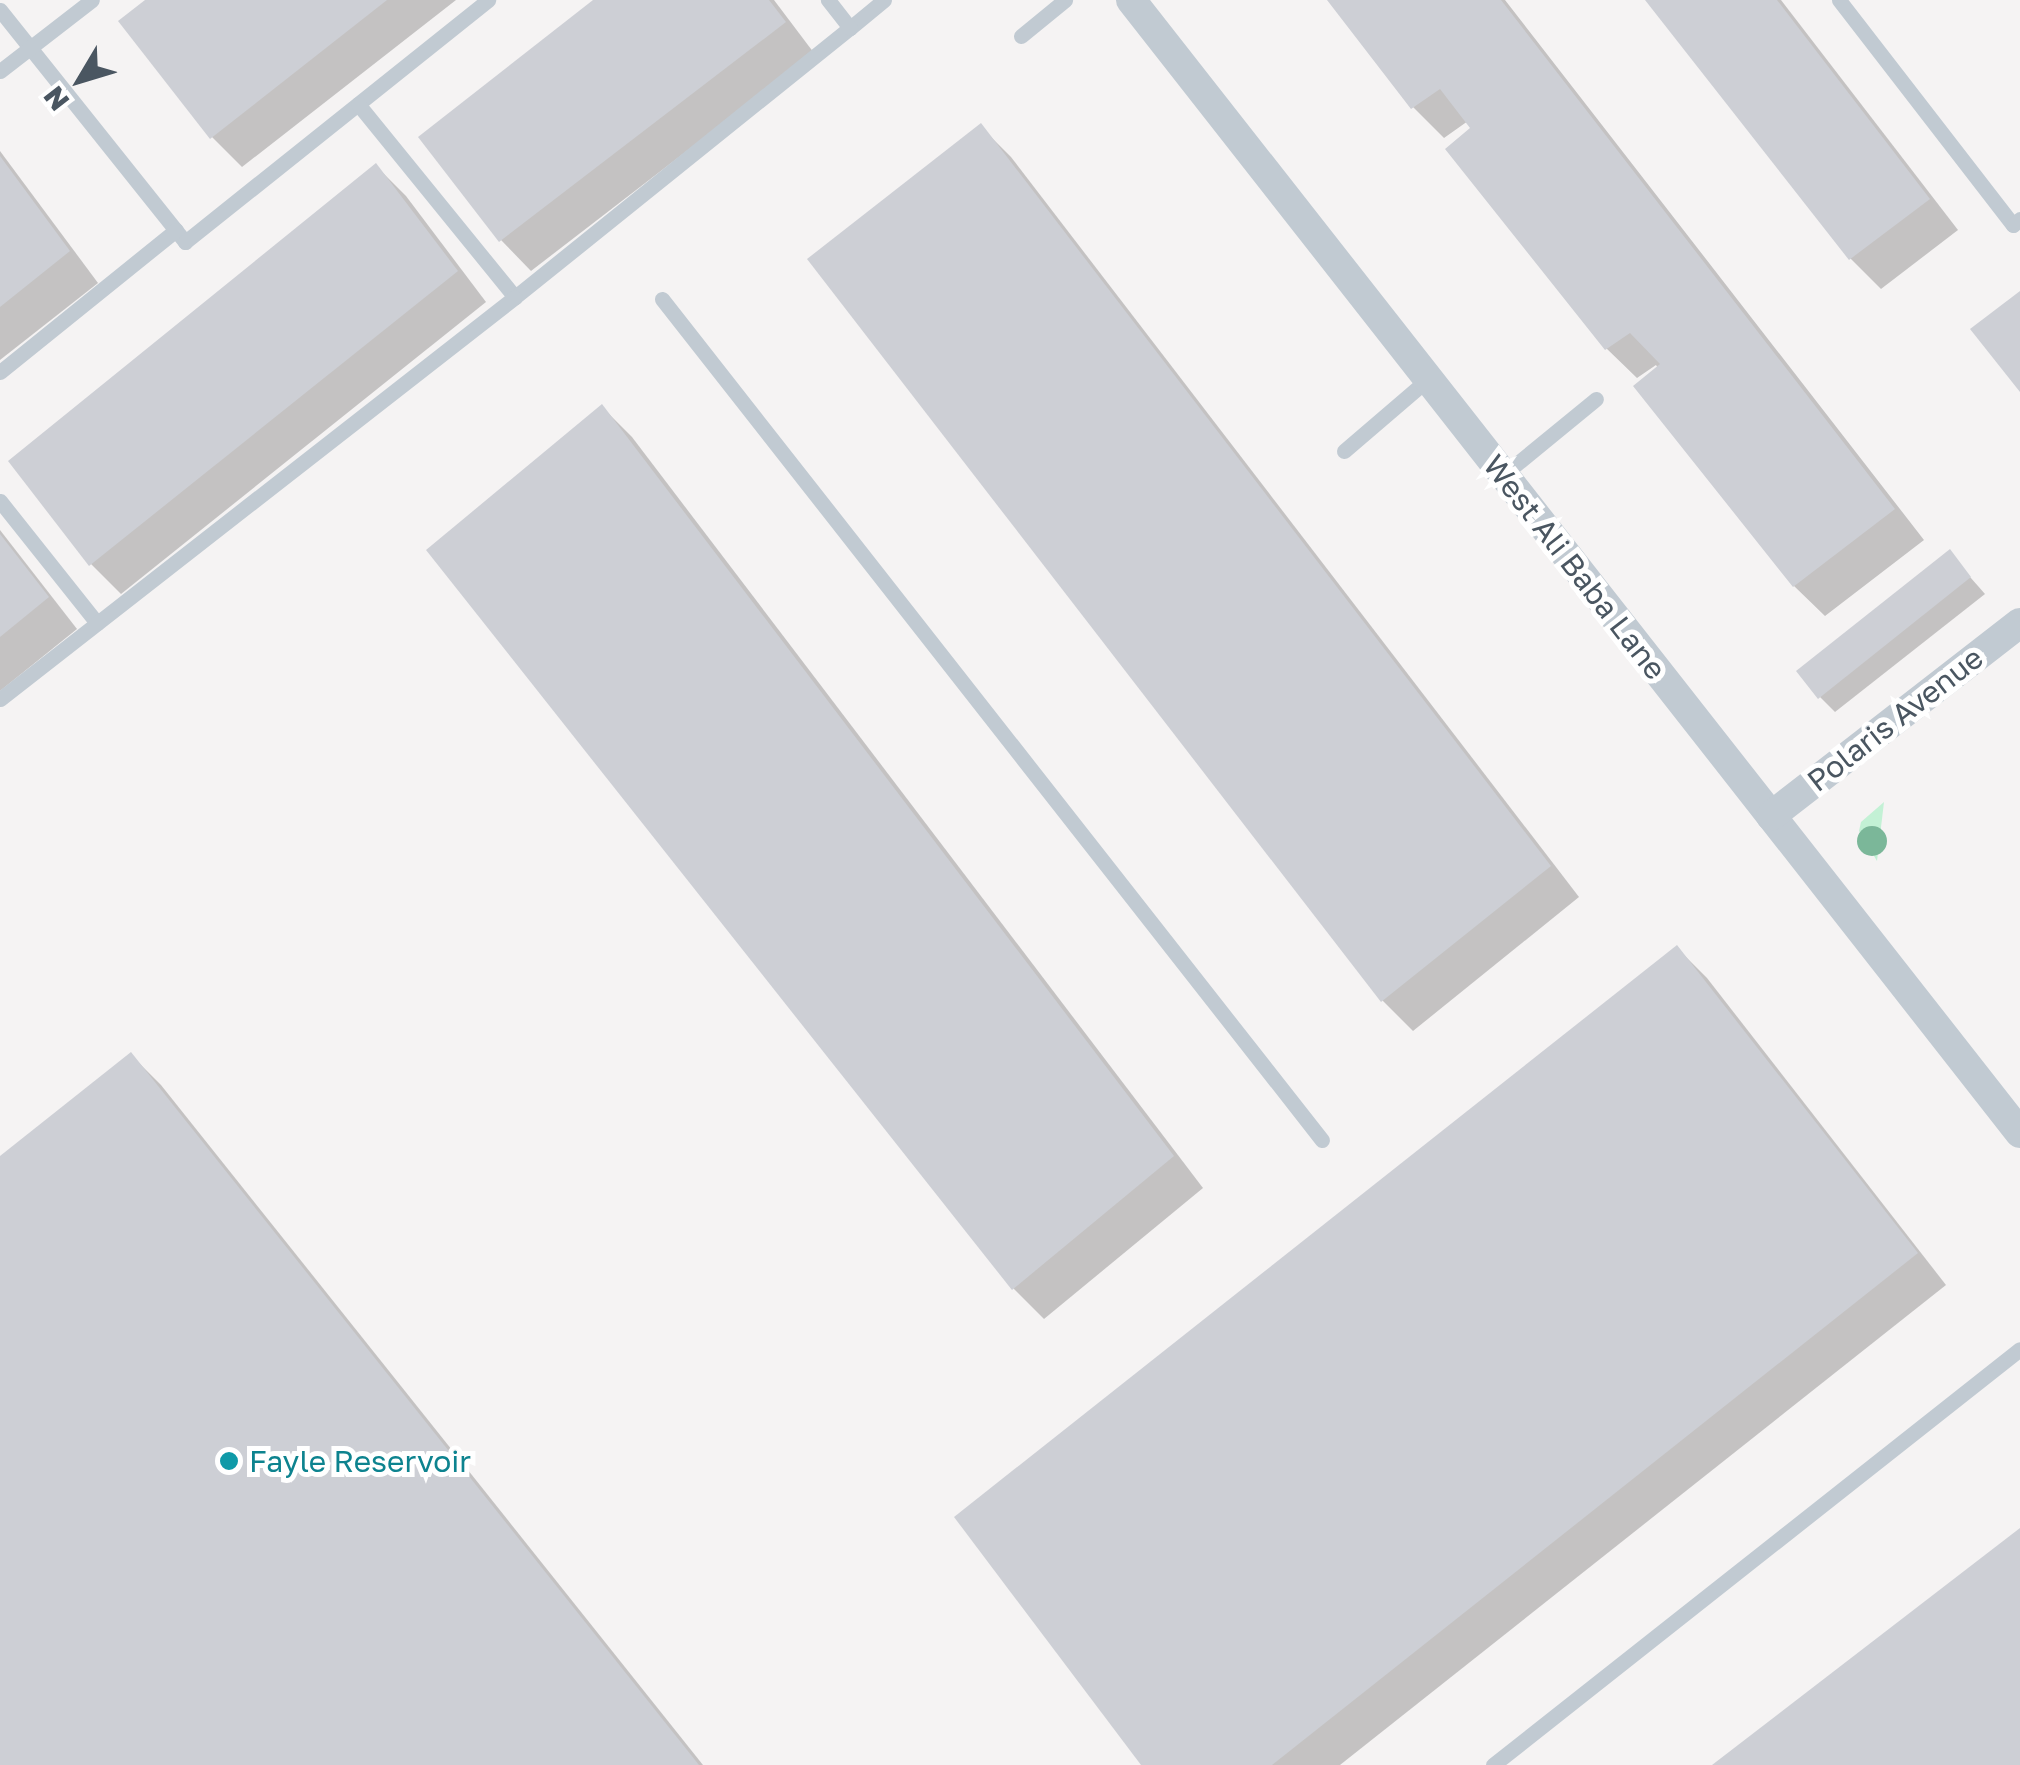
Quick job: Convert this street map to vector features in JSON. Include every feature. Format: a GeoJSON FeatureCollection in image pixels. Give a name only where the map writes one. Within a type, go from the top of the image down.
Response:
{"type":"FeatureCollection","features":[{"type":"Feature","properties":{"kind":"street","name":"West Ali Baba Lane"},"geometry":{"type":"LineString","coordinates":[[1131,0],[2020,1133]]}},
{"type":"Feature","properties":{"kind":"street","name":"Polaris Avenue"},"geometry":{"type":"LineString","coordinates":[[1771,816],[2020,622]]}},
{"type":"Feature","properties":{"kind":"lane"},"geometry":{"type":"LineString","coordinates":[[0,71],[92,0]]}},
{"type":"Feature","properties":{"kind":"lane"},"geometry":{"type":"LineString","coordinates":[[0,10],[185,242],[488,0]]}},
{"type":"Feature","properties":{"kind":"lane"},"geometry":{"type":"LineString","coordinates":[[828,0],[850,28]]}},
{"type":"Feature","properties":{"kind":"lane"},"geometry":{"type":"LineString","coordinates":[[0,699],[515,296],[884,0]]}},
{"type":"Feature","properties":{"kind":"lane"},"geometry":{"type":"LineString","coordinates":[[1021,36],[1065,0]]}},
{"type":"Feature","properties":{"kind":"lane"},"geometry":{"type":"LineString","coordinates":[[1839,0],[2012,224],[2020,219]]}},
{"type":"Feature","properties":{"kind":"lane"},"geometry":{"type":"LineString","coordinates":[[358,104],[515,296]]}},
{"type":"Feature","properties":{"kind":"lane"},"geometry":{"type":"LineString","coordinates":[[0,372],[176,230]]}},
{"type":"Feature","properties":{"kind":"lane"},"geometry":{"type":"LineString","coordinates":[[662,299],[1322,1140]]}},
{"type":"Feature","properties":{"kind":"lane"},"geometry":{"type":"LineString","coordinates":[[1344,451],[1428,379]]}},
{"type":"Feature","properties":{"kind":"lane"},"geometry":{"type":"LineString","coordinates":[[1503,475],[1596,400]]}},
{"type":"Feature","properties":{"kind":"lane"},"geometry":{"type":"LineString","coordinates":[[0,501],[97,623]]}},
{"type":"Feature","properties":{"kind":"lane"},"geometry":{"type":"LineString","coordinates":[[1492,1765],[2020,1349]]}},
{"type":"Feature","properties":{"kind":"green space"},"geometry":{"type":"Polygon","coordinates":[[[1884,802],[1877,861],[1859,831],[1861,822],[1884,802]]]}},
{"type":"Feature","properties":{"kind":"building"},"geometry":{"type":"Polygon","coordinates":[[[145,0],[387,0],[210,139],[118,21],[145,0]]]}},
{"type":"Feature","properties":{"kind":"building"},"geometry":{"type":"Polygon","coordinates":[[[593,0],[769,0],[786,22],[499,242],[418,137],[593,0]]]}},
{"type":"Feature","properties":{"kind":"building"},"geometry":{"type":"Polygon","coordinates":[[[1327,0],[1501,0],[1895,509],[1793,587],[1633,386],[1660,364],[1630,333],[1605,350],[1445,149],[1470,128],[1440,89],[1411,109],[1327,0]]]}},
{"type":"Feature","properties":{"kind":"building"},"geometry":{"type":"Polygon","coordinates":[[[1645,0],[1777,0],[1930,199],[1849,260],[1645,0]]]}},
{"type":"Feature","properties":{"kind":"building"},"geometry":{"type":"Polygon","coordinates":[[[981,123],[1551,866],[1381,1002],[807,259],[981,123]]]}},
{"type":"Feature","properties":{"kind":"building"},"geometry":{"type":"Polygon","coordinates":[[[0,156],[70,251],[0,307],[0,156]]]}},
{"type":"Feature","properties":{"kind":"building"},"geometry":{"type":"Polygon","coordinates":[[[376,163],[458,271],[89,566],[8,461],[376,163]]]}},
{"type":"Feature","properties":{"kind":"building"},"geometry":{"type":"Polygon","coordinates":[[[2020,291],[2020,392],[1970,329],[2020,291]]]}},
{"type":"Feature","properties":{"kind":"building"},"geometry":{"type":"Polygon","coordinates":[[[602,404],[1174,1156],[1012,1290],[426,550],[602,404]]]}},
{"type":"Feature","properties":{"kind":"building"},"geometry":{"type":"Polygon","coordinates":[[[0,534],[49,597],[0,637],[0,534]]]}},
{"type":"Feature","properties":{"kind":"building"},"geometry":{"type":"Polygon","coordinates":[[[1950,549],[1971,577],[1818,699],[1796,671],[1950,549]]]}},
{"type":"Feature","properties":{"kind":"building"},"geometry":{"type":"Polygon","coordinates":[[[1677,945],[1918,1253],[1272,1765],[1141,1765],[954,1517],[1677,945]]]}},
{"type":"Feature","properties":{"kind":"building","name":"Fayle Reservoir"},"geometry":{"type":"Polygon","coordinates":[[[131,1052],[699,1765],[0,1765],[0,1156],[131,1052]]]}},
{"type":"Feature","properties":{"kind":"building"},"geometry":{"type":"Polygon","coordinates":[[[2020,1528],[2020,1765],[1712,1765],[2020,1528]]]}},
{"type":"Feature","properties":{"kind":"place","name":"Fayle Reservoir"},"geometry":{"type":"Point","coordinates":[229,1461]}}]}
